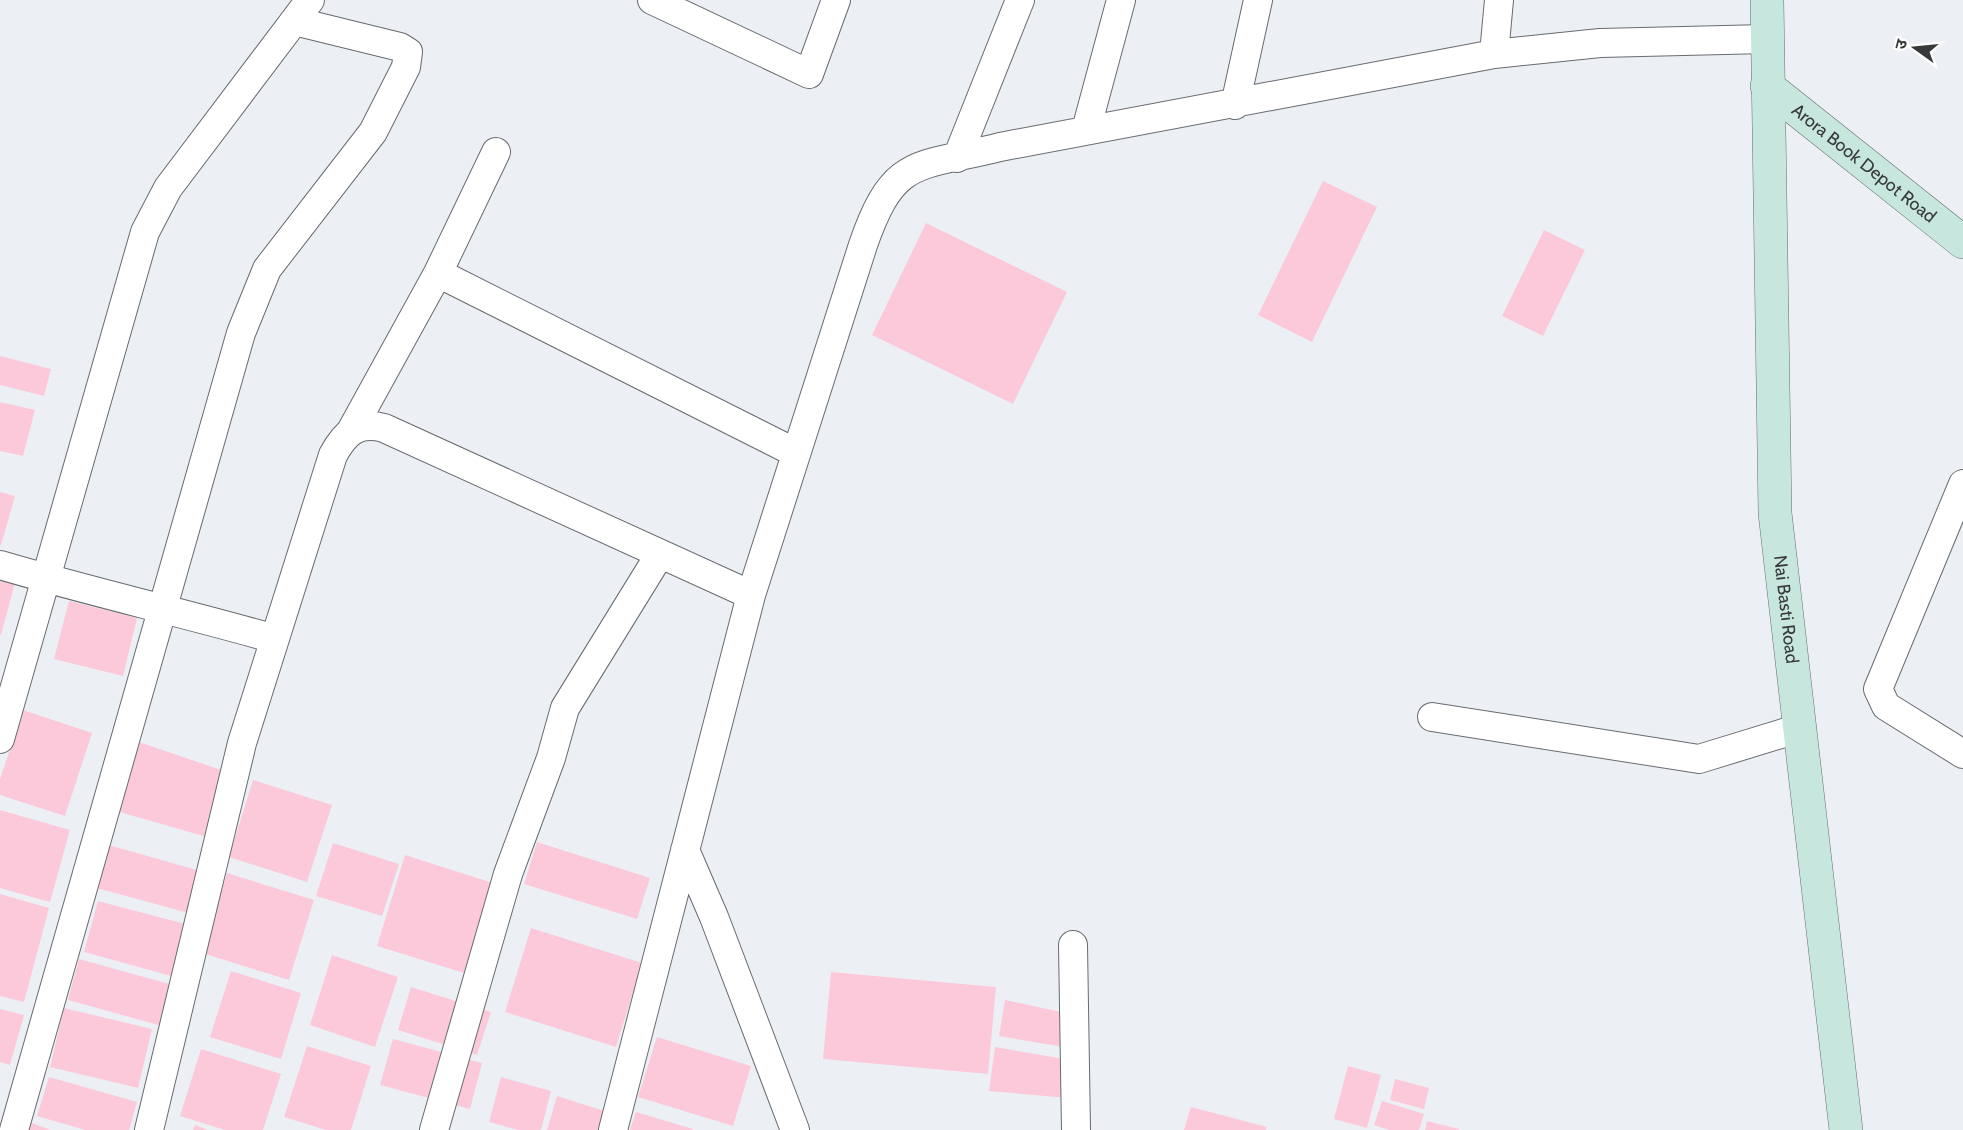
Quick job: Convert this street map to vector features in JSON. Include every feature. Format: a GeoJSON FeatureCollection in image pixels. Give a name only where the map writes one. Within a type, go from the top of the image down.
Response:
{"type":"FeatureCollection","features":[{"type":"Feature","properties":{"kind":"street"},"geometry":{"type":"LineString","coordinates":[[652,0],[809,74],[836,0]]}},
{"type":"Feature","properties":{"kind":"street"},"geometry":{"type":"LineString","coordinates":[[957,158],[1020,0]]}},
{"type":"Feature","properties":{"kind":"street"},"geometry":{"type":"LineString","coordinates":[[1086,130],[1121,0]]}},
{"type":"Feature","properties":{"kind":"street"},"geometry":{"type":"LineString","coordinates":[[1235,105],[1258,0]]}},
{"type":"Feature","properties":{"kind":"street"},"geometry":{"type":"LineString","coordinates":[[1494,54],[1499,0]]}},
{"type":"Feature","properties":{"kind":"street","name":"Nai Basti Road"},"geometry":{"type":"LineString","coordinates":[[1767,0],[1775,513],[1846,1130]]}},
{"type":"Feature","properties":{"kind":"street"},"geometry":{"type":"LineString","coordinates":[[0,739],[136,259],[148,224],[168,188],[302,10],[400,47],[408,52],[406,67],[373,132],[267,269],[241,333],[14,1130]]}},
{"type":"Feature","properties":{"kind":"street"},"geometry":{"type":"LineString","coordinates":[[613,1130],[751,595],[862,245],[883,197],[905,172],[922,165],[1086,130],[1235,105],[1494,54],[1600,43],[1766,39]]}},
{"type":"Feature","properties":{"kind":"street","name":"Arora Book Depot Road"},"geometry":{"type":"LineString","coordinates":[[1767,86],[1963,242]]}},
{"type":"Feature","properties":{"kind":"street"},"geometry":{"type":"LineString","coordinates":[[351,431],[438,273],[496,152]]}},
{"type":"Feature","properties":{"kind":"street"},"geometry":{"type":"LineString","coordinates":[[438,273],[796,453]]}},
{"type":"Feature","properties":{"kind":"street"},"geometry":{"type":"LineString","coordinates":[[148,1130],[242,743],[333,455],[342,438],[351,431],[373,425],[384,428],[751,595]]}},
{"type":"Feature","properties":{"kind":"street"},"geometry":{"type":"LineString","coordinates":[[1963,484],[1878,689],[1886,706],[1963,754]]}},
{"type":"Feature","properties":{"kind":"street"},"geometry":{"type":"LineString","coordinates":[[434,1130],[508,874],[551,758],[565,708],[660,554]]}},
{"type":"Feature","properties":{"kind":"street"},"geometry":{"type":"LineString","coordinates":[[0,565],[45,580],[163,607],[275,639]]}},
{"type":"Feature","properties":{"kind":"street"},"geometry":{"type":"LineString","coordinates":[[1432,717],[1699,759],[1800,728]]}},
{"type":"Feature","properties":{"kind":"street"},"geometry":{"type":"LineString","coordinates":[[685,850],[714,917],[795,1130]]}},
{"type":"Feature","properties":{"kind":"street"},"geometry":{"type":"LineString","coordinates":[[1073,945],[1076,1130]]}},
{"type":"Feature","properties":{"kind":"building"},"geometry":{"type":"Polygon","coordinates":[[[1323,181],[1377,207],[1312,342],[1258,315],[1323,181]]]}},
{"type":"Feature","properties":{"kind":"building"},"geometry":{"type":"Polygon","coordinates":[[[926,223],[1067,292],[1013,404],[872,335],[926,223]]]}},
{"type":"Feature","properties":{"kind":"building"},"geometry":{"type":"Polygon","coordinates":[[[1544,230],[1585,250],[1543,336],[1502,316],[1544,230]]]}},
{"type":"Feature","properties":{"kind":"building"},"geometry":{"type":"Polygon","coordinates":[[[0,356],[51,369],[44,396],[0,385],[0,356]]]}},
{"type":"Feature","properties":{"kind":"building"},"geometry":{"type":"Polygon","coordinates":[[[0,402],[35,410],[23,456],[0,451],[0,402]]]}},
{"type":"Feature","properties":{"kind":"building"},"geometry":{"type":"Polygon","coordinates":[[[0,492],[15,496],[1,545],[0,545],[0,492]]]}},
{"type":"Feature","properties":{"kind":"building"},"geometry":{"type":"Polygon","coordinates":[[[0,579],[15,583],[1,635],[0,635],[0,579]]]}},
{"type":"Feature","properties":{"kind":"building"},"geometry":{"type":"Polygon","coordinates":[[[69,601],[137,618],[123,676],[54,659],[69,601]]]}},
{"type":"Feature","properties":{"kind":"building"},"geometry":{"type":"Polygon","coordinates":[[[23,710],[92,733],[65,816],[0,795],[0,779],[23,710]]]}},
{"type":"Feature","properties":{"kind":"building"},"geometry":{"type":"Polygon","coordinates":[[[136,741],[224,771],[207,837],[116,811],[136,741]]]}},
{"type":"Feature","properties":{"kind":"building"},"geometry":{"type":"Polygon","coordinates":[[[253,780],[332,805],[307,882],[229,857],[253,780]]]}},
{"type":"Feature","properties":{"kind":"building"},"geometry":{"type":"Polygon","coordinates":[[[0,810],[70,830],[50,902],[0,888],[0,810]]]}},
{"type":"Feature","properties":{"kind":"building"},"geometry":{"type":"Polygon","coordinates":[[[537,842],[650,878],[637,919],[524,884],[537,842]]]}},
{"type":"Feature","properties":{"kind":"building"},"geometry":{"type":"Polygon","coordinates":[[[333,843],[399,864],[382,916],[316,896],[333,843]]]}},
{"type":"Feature","properties":{"kind":"building"},"geometry":{"type":"Polygon","coordinates":[[[105,844],[204,872],[192,914],[93,887],[105,844]]]}},
{"type":"Feature","properties":{"kind":"building"},"geometry":{"type":"Polygon","coordinates":[[[405,855],[493,883],[464,973],[377,946],[405,855]]]}},
{"type":"Feature","properties":{"kind":"building"},"geometry":{"type":"Polygon","coordinates":[[[227,873],[314,900],[289,980],[202,953],[227,873]]]}},
{"type":"Feature","properties":{"kind":"building"},"geometry":{"type":"Polygon","coordinates":[[[0,894],[49,908],[24,1002],[0,996],[0,894]]]}},
{"type":"Feature","properties":{"kind":"building"},"geometry":{"type":"Polygon","coordinates":[[[98,901],[189,925],[175,977],[84,952],[98,901]]]}},
{"type":"Feature","properties":{"kind":"building"},"geometry":{"type":"Polygon","coordinates":[[[531,928],[642,963],[616,1047],[505,1012],[531,928]]]}},
{"type":"Feature","properties":{"kind":"building"},"geometry":{"type":"Polygon","coordinates":[[[332,955],[398,977],[375,1047],[310,1025],[332,955]]]}},
{"type":"Feature","properties":{"kind":"building"},"geometry":{"type":"Polygon","coordinates":[[[79,959],[173,985],[162,1026],[68,1000],[79,959]]]}},
{"type":"Feature","properties":{"kind":"building"},"geometry":{"type":"Polygon","coordinates":[[[231,971],[301,993],[281,1059],[210,1037],[231,971]]]}},
{"type":"Feature","properties":{"kind":"building"},"geometry":{"type":"Polygon","coordinates":[[[831,972],[996,987],[988,1074],[823,1059],[831,972]]]}},
{"type":"Feature","properties":{"kind":"building"},"geometry":{"type":"Polygon","coordinates":[[[411,987],[491,1012],[477,1055],[398,1030],[411,987]]]}},
{"type":"Feature","properties":{"kind":"building"},"geometry":{"type":"Polygon","coordinates":[[[1005,1000],[1070,1014],[1069,1048],[999,1036],[1005,1000]]]}},
{"type":"Feature","properties":{"kind":"building"},"geometry":{"type":"Polygon","coordinates":[[[64,1008],[152,1029],[138,1088],[50,1067],[64,1008]]]}},
{"type":"Feature","properties":{"kind":"building"},"geometry":{"type":"Polygon","coordinates":[[[0,1009],[24,1015],[10,1065],[0,1062],[0,1009]]]}},
{"type":"Feature","properties":{"kind":"building"},"geometry":{"type":"Polygon","coordinates":[[[657,1037],[751,1066],[733,1126],[638,1097],[657,1037]]]}},
{"type":"Feature","properties":{"kind":"building"},"geometry":{"type":"Polygon","coordinates":[[[393,1039],[482,1063],[470,1109],[380,1085],[393,1039]]]}},
{"type":"Feature","properties":{"kind":"building"},"geometry":{"type":"Polygon","coordinates":[[[307,1046],[371,1066],[351,1130],[326,1130],[284,1117],[307,1046]]]}},
{"type":"Feature","properties":{"kind":"building"},"geometry":{"type":"Polygon","coordinates":[[[995,1047],[1070,1060],[1068,1098],[989,1091],[995,1047]]]}},
{"type":"Feature","properties":{"kind":"building"},"geometry":{"type":"Polygon","coordinates":[[[201,1049],[281,1074],[263,1130],[225,1130],[180,1116],[201,1049]]]}},
{"type":"Feature","properties":{"kind":"building"},"geometry":{"type":"Polygon","coordinates":[[[1348,1066],[1381,1075],[1367,1128],[1334,1119],[1348,1066]]]}},
{"type":"Feature","properties":{"kind":"building"},"geometry":{"type":"Polygon","coordinates":[[[49,1077],[137,1102],[129,1130],[85,1130],[37,1116],[49,1077]]]}},
{"type":"Feature","properties":{"kind":"building"},"geometry":{"type":"Polygon","coordinates":[[[501,1077],[551,1091],[541,1130],[518,1130],[489,1122],[501,1077]]]}},
{"type":"Feature","properties":{"kind":"building"},"geometry":{"type":"Polygon","coordinates":[[[1395,1079],[1429,1088],[1424,1109],[1390,1100],[1395,1079]]]}},
{"type":"Feature","properties":{"kind":"building"},"geometry":{"type":"Polygon","coordinates":[[[557,1096],[611,1113],[606,1130],[547,1130],[557,1096]]]}},
{"type":"Feature","properties":{"kind":"building"},"geometry":{"type":"Polygon","coordinates":[[[1382,1101],[1424,1114],[1419,1130],[1389,1130],[1374,1125],[1382,1101]]]}},
{"type":"Feature","properties":{"kind":"building"},"geometry":{"type":"Polygon","coordinates":[[[1191,1107],[1267,1127],[1266,1130],[1184,1130],[1191,1107]]]}},
{"type":"Feature","properties":{"kind":"building"},"geometry":{"type":"Polygon","coordinates":[[[636,1112],[693,1129],[693,1130],[630,1130],[636,1112]]]}},
{"type":"Feature","properties":{"kind":"building"},"geometry":{"type":"Polygon","coordinates":[[[1427,1121],[1459,1129],[1459,1130],[1425,1130],[1427,1121]]]}},
{"type":"Feature","properties":{"kind":"building"},"geometry":{"type":"Polygon","coordinates":[[[29,1122],[51,1130],[26,1130],[29,1122]]]}},
{"type":"Feature","properties":{"kind":"building"},"geometry":{"type":"Polygon","coordinates":[[[195,1125],[208,1130],[193,1130],[195,1125]]]}}]}
